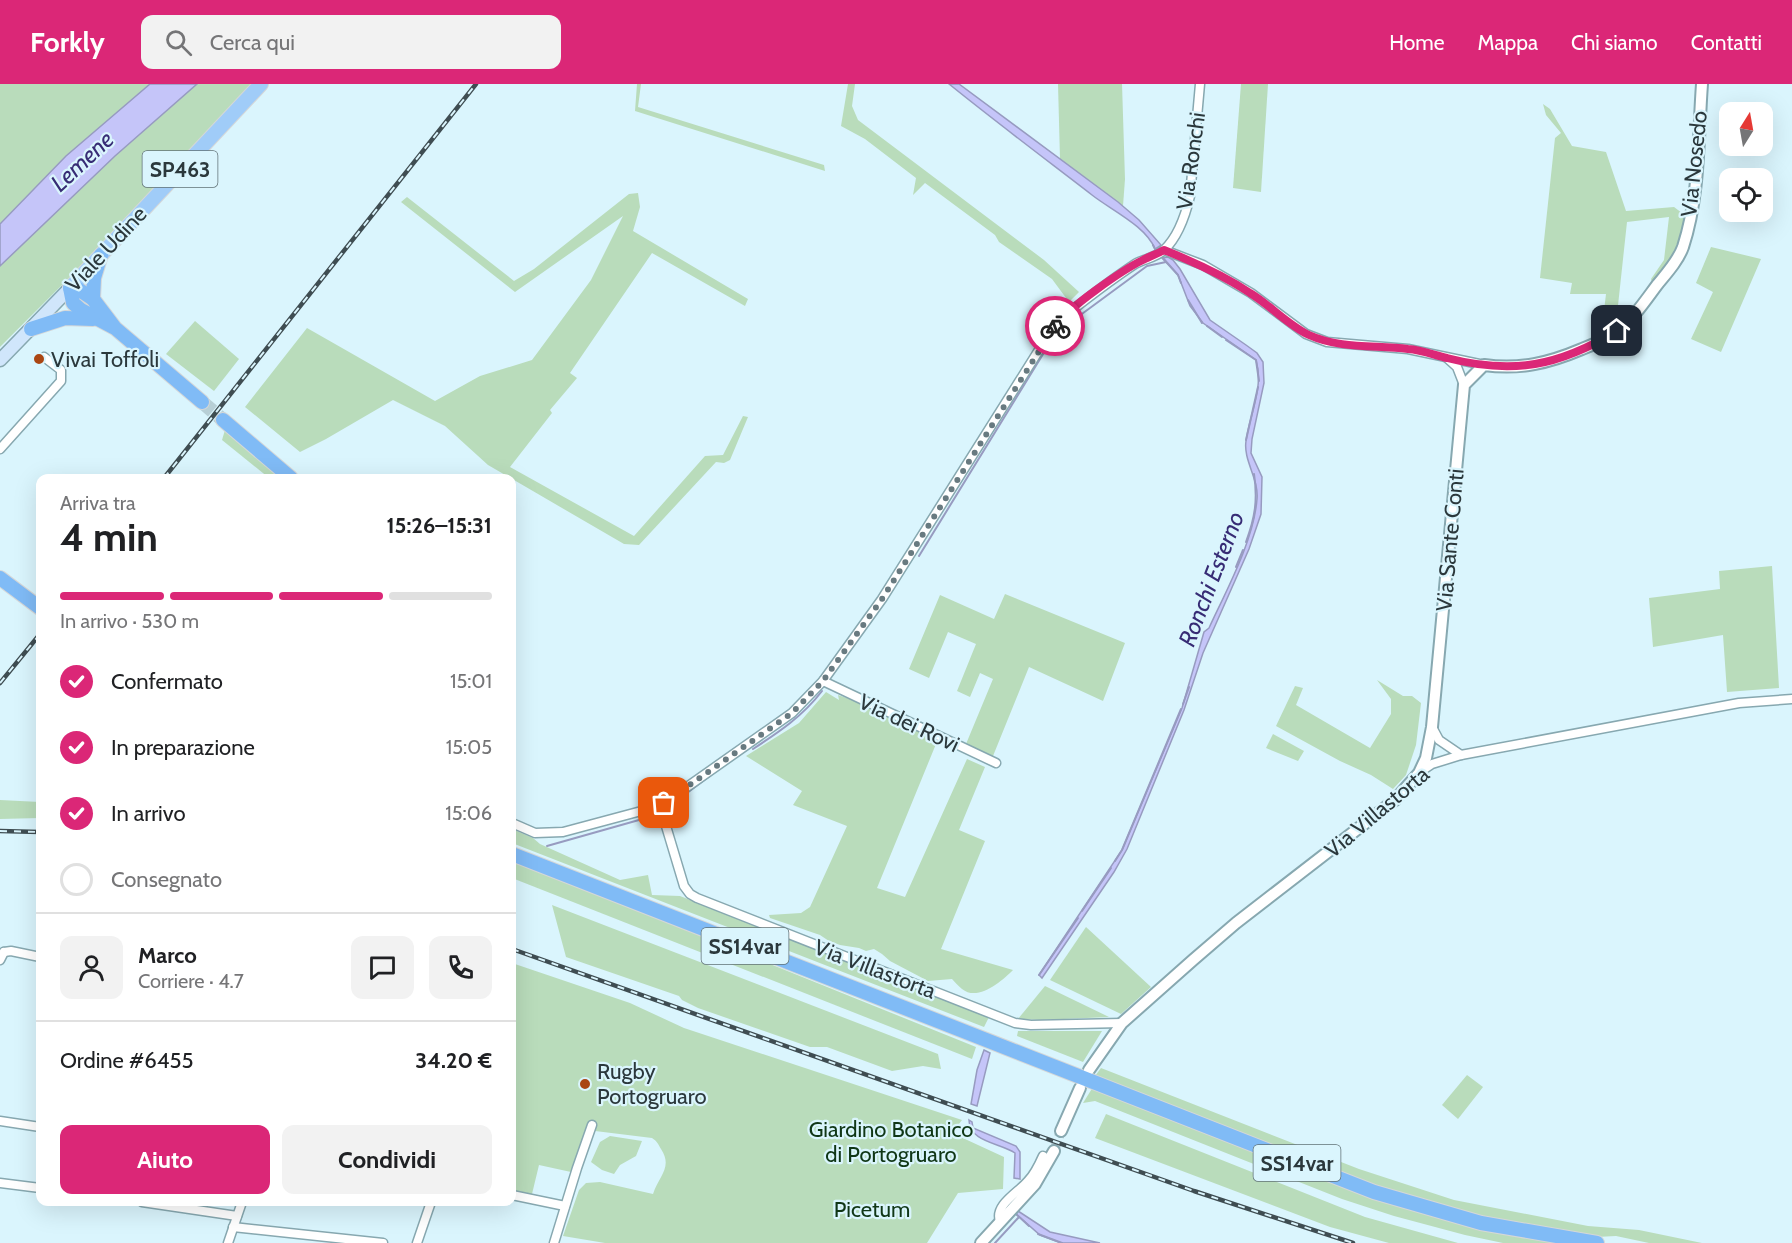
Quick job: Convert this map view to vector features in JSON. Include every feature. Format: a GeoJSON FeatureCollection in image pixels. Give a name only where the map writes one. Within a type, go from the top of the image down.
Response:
{"type":"FeatureCollection","features":[{"type":"Feature","properties":{"kind":"highway"},"geometry":{"type":"LineString","coordinates":[[93,299],[94,278],[101,255]]}},
{"type":"Feature","properties":{"kind":"highway"},"geometry":{"type":"LineString","coordinates":[[115,328],[94,319],[73,303],[70,288],[78,289],[93,299],[115,328],[202,402]]}},
{"type":"Feature","properties":{"kind":"highway"},"geometry":{"type":"LineString","coordinates":[[31,329],[66,318],[94,319]]}},
{"type":"Feature","properties":{"kind":"highway"},"geometry":{"type":"LineString","coordinates":[[223,420],[286,474]]}},
{"type":"Feature","properties":{"kind":"highway"},"geometry":{"type":"LineString","coordinates":[[0,578],[36,605]]}},
{"type":"Feature","properties":{"kind":"highway","name":"SS14var"},"geometry":{"type":"LineString","coordinates":[[516,856],[1374,1192],[1481,1223],[1597,1243]]}},
{"type":"Feature","properties":{"kind":"main road","name":"Viale Udine"},"geometry":{"type":"LineString","coordinates":[[0,360],[261,84]]}},
{"type":"Feature","properties":{"kind":"street","name":"Via Ronchi"},"geometry":{"type":"LineString","coordinates":[[516,825],[536,833],[562,832],[660,806],[792,713],[823,681],[882,599],[1056,323],[1082,301],[1127,270],[1164,250],[1187,212],[1200,84]]}},
{"type":"Feature","properties":{"kind":"street","name":"Via Nosedo"},"geometry":{"type":"LineString","coordinates":[[1164,250],[1203,265],[1251,293],[1306,334],[1327,342],[1408,349],[1501,367],[1540,364],[1599,342],[1617,331],[1631,318],[1671,268],[1682,250],[1694,202],[1702,84]]}},
{"type":"Feature","properties":{"kind":"street"},"geometry":{"type":"LineString","coordinates":[[0,449],[61,381],[62,370],[44,357]]}},
{"type":"Feature","properties":{"kind":"street"},"geometry":{"type":"LineString","coordinates":[[1446,358],[1456,367],[1464,385],[1484,365]]}},
{"type":"Feature","properties":{"kind":"street","name":"Via Sante Conti"},"geometry":{"type":"LineString","coordinates":[[1419,773],[1426,758],[1432,728],[1464,385]]}},
{"type":"Feature","properties":{"kind":"street","name":"Via dei Rovi"},"geometry":{"type":"LineString","coordinates":[[823,681],[996,763]]}},
{"type":"Feature","properties":{"kind":"street","name":"Via Villastorta"},"geometry":{"type":"LineString","coordinates":[[1089,1070],[1122,1023],[1236,923],[1395,800],[1419,773],[1432,764],[1461,755],[1739,703],[1792,699]]}},
{"type":"Feature","properties":{"kind":"street"},"geometry":{"type":"LineString","coordinates":[[1432,728],[1439,740],[1461,755]]}},
{"type":"Feature","properties":{"kind":"street","name":"Via Villastorta"},"geometry":{"type":"LineString","coordinates":[[660,806],[684,886],[690,894],[724,910],[1015,1023],[1031,1025],[1122,1023]]}},
{"type":"Feature","properties":{"kind":"street"},"geometry":{"type":"LineString","coordinates":[[1,953],[11,951],[36,956]]}},
{"type":"Feature","properties":{"kind":"street"},"geometry":{"type":"LineString","coordinates":[[1061,1131],[1080,1088]]}},
{"type":"Feature","properties":{"kind":"street"},"geometry":{"type":"LineString","coordinates":[[0,1121],[36,1126]]}},
{"type":"Feature","properties":{"kind":"street"},"geometry":{"type":"LineString","coordinates":[[554,1243],[564,1206],[592,1125]]}},
{"type":"Feature","properties":{"kind":"street"},"geometry":{"type":"LineString","coordinates":[[981,1243],[1035,1184],[1054,1151]]}},
{"type":"Feature","properties":{"kind":"street"},"geometry":{"type":"LineString","coordinates":[[1000,1221],[998,1216],[1002,1207],[1028,1181],[1043,1156]]}},
{"type":"Feature","properties":{"kind":"street"},"geometry":{"type":"LineString","coordinates":[[0,1182],[36,1187]]}},
{"type":"Feature","properties":{"kind":"street"},"geometry":{"type":"LineString","coordinates":[[516,1196],[564,1206]]}},
{"type":"Feature","properties":{"kind":"street"},"geometry":{"type":"LineString","coordinates":[[169,1206],[237,1216]]}},
{"type":"Feature","properties":{"kind":"street"},"geometry":{"type":"LineString","coordinates":[[228,1243],[241,1206]]}},
{"type":"Feature","properties":{"kind":"street"},"geometry":{"type":"LineString","coordinates":[[417,1243],[430,1206]]}},
{"type":"Feature","properties":{"kind":"street"},"geometry":{"type":"LineString","coordinates":[[233,1227],[383,1243]]}},
{"type":"Feature","properties":{"kind":"green space"},"geometry":{"type":"Polygon","coordinates":[[[0,84],[254,84],[120,227],[0,347],[0,84]]]}},
{"type":"Feature","properties":{"kind":"green space"},"geometry":{"type":"Polygon","coordinates":[[[637,84],[641,84],[638,107],[824,165],[825,171],[635,111],[637,84]]]}},
{"type":"Feature","properties":{"kind":"green space"},"geometry":{"type":"Polygon","coordinates":[[[848,84],[855,84],[852,106],[858,120],[1044,260],[1079,292],[1069,302],[1052,279],[999,242],[995,235],[925,183],[913,195],[916,178],[865,139],[841,126],[848,84]]]}},
{"type":"Feature","properties":{"kind":"green space"},"geometry":{"type":"Polygon","coordinates":[[[1058,84],[1122,84],[1125,179],[1123,206],[1060,159],[1058,84]]]}},
{"type":"Feature","properties":{"kind":"green space"},"geometry":{"type":"Polygon","coordinates":[[[1241,84],[1268,84],[1261,192],[1233,188],[1241,84]]]}},
{"type":"Feature","properties":{"kind":"green space"},"geometry":{"type":"Polygon","coordinates":[[[1543,104],[1550,109],[1572,146],[1606,152],[1626,211],[1674,207],[1686,216],[1681,245],[1656,283],[1651,279],[1664,260],[1669,217],[1627,222],[1616,324],[1601,336],[1606,294],[1570,294],[1572,283],[1540,278],[1555,138],[1561,133],[1546,115],[1543,104]]]}},
{"type":"Feature","properties":{"kind":"green space"},"geometry":{"type":"Polygon","coordinates":[[[638,193],[640,207],[633,231],[748,299],[745,306],[652,253],[570,373],[577,378],[550,410],[552,413],[510,467],[634,536],[705,456],[723,455],[743,416],[748,417],[730,460],[724,463],[716,462],[639,545],[624,544],[516,481],[516,474],[503,474],[488,465],[445,426],[393,400],[300,452],[245,407],[307,328],[435,401],[480,376],[532,360],[591,280],[623,216],[515,292],[401,202],[407,197],[514,281],[534,269],[629,194],[638,193]]]}},
{"type":"Feature","properties":{"kind":"green space"},"geometry":{"type":"Polygon","coordinates":[[[1711,247],[1761,259],[1721,352],[1691,339],[1713,292],[1696,283],[1711,247]]]}},
{"type":"Feature","properties":{"kind":"green space"},"geometry":{"type":"Polygon","coordinates":[[[195,321],[239,359],[214,391],[166,354],[195,321]]]}},
{"type":"Feature","properties":{"kind":"green space"},"geometry":{"type":"Polygon","coordinates":[[[225,430],[276,474],[264,474],[222,440],[225,430]]]}},
{"type":"Feature","properties":{"kind":"green space"},"geometry":{"type":"Polygon","coordinates":[[[1772,566],[1779,688],[1727,692],[1723,635],[1653,647],[1649,598],[1720,589],[1719,571],[1772,566]]]}},
{"type":"Feature","properties":{"kind":"green space"},"geometry":{"type":"Polygon","coordinates":[[[1005,594],[1125,643],[1103,701],[1029,667],[993,756],[966,744],[993,679],[980,673],[970,697],[957,691],[976,644],[948,632],[929,678],[909,669],[940,595],[994,619],[1005,594]]]}},
{"type":"Feature","properties":{"kind":"green space"},"geometry":{"type":"Polygon","coordinates":[[[1377,680],[1403,696],[1412,696],[1421,703],[1416,745],[1406,775],[1393,789],[1371,775],[1276,726],[1295,686],[1303,688],[1296,705],[1370,748],[1391,714],[1391,699],[1377,680]]]}},
{"type":"Feature","properties":{"kind":"green space"},"geometry":{"type":"Polygon","coordinates":[[[826,692],[839,700],[838,695],[872,709],[928,736],[925,738],[936,744],[877,888],[905,897],[967,759],[985,767],[959,830],[985,841],[941,949],[1013,970],[982,992],[968,992],[952,979],[928,981],[890,961],[874,949],[866,951],[840,945],[820,935],[770,918],[769,915],[801,913],[810,907],[847,826],[793,805],[802,791],[746,756],[799,723],[826,692]]]}},
{"type":"Feature","properties":{"kind":"green space"},"geometry":{"type":"Polygon","coordinates":[[[1273,734],[1304,751],[1298,761],[1266,748],[1273,734]]]}},
{"type":"Feature","properties":{"kind":"green space"},"geometry":{"type":"Polygon","coordinates":[[[0,800],[36,802],[36,818],[0,819],[0,800]]]}},
{"type":"Feature","properties":{"kind":"green space"},"geometry":{"type":"Polygon","coordinates":[[[516,831],[620,880],[648,875],[652,895],[680,896],[989,1017],[984,1027],[516,845],[516,831]]]}},
{"type":"Feature","properties":{"kind":"green space"},"geometry":{"type":"Polygon","coordinates":[[[516,862],[976,1047],[972,1059],[516,880],[516,862]]]}},
{"type":"Feature","properties":{"kind":"green space"},"geometry":{"type":"Polygon","coordinates":[[[552,905],[938,1054],[941,1069],[923,1066],[892,1071],[827,1047],[810,1047],[698,1008],[679,996],[566,957],[552,905]]]}},
{"type":"Feature","properties":{"kind":"green space"},"geometry":{"type":"Polygon","coordinates":[[[1086,927],[1151,987],[1121,1014],[1050,980],[1086,927]]]}},
{"type":"Feature","properties":{"kind":"green space"},"geometry":{"type":"Polygon","coordinates":[[[516,964],[630,1003],[684,1028],[962,1120],[952,1133],[1004,1157],[1003,1189],[958,1193],[927,1243],[605,1243],[563,1236],[579,1190],[586,1183],[600,1182],[653,1194],[664,1172],[666,1161],[656,1141],[652,1138],[587,1130],[571,1172],[539,1165],[532,1194],[516,1191],[516,964]]]}},
{"type":"Feature","properties":{"kind":"green space"},"geometry":{"type":"Polygon","coordinates":[[[1045,986],[1109,1017],[1018,1019],[1045,986]]]}},
{"type":"Feature","properties":{"kind":"green space"},"geometry":{"type":"Polygon","coordinates":[[[1018,1031],[1102,1031],[1083,1062],[1017,1036],[1018,1031]]]}},
{"type":"Feature","properties":{"kind":"green space"},"geometry":{"type":"Polygon","coordinates":[[[1101,1068],[1359,1169],[1454,1200],[1588,1226],[1639,1230],[1702,1243],[1649,1243],[1616,1236],[1596,1237],[1485,1217],[1404,1195],[1347,1176],[1095,1076],[1101,1068]]]}},
{"type":"Feature","properties":{"kind":"green space"},"geometry":{"type":"Polygon","coordinates":[[[1467,1075],[1483,1087],[1458,1119],[1442,1105],[1467,1075]]]}},
{"type":"Feature","properties":{"kind":"green space"},"geometry":{"type":"Polygon","coordinates":[[[1093,1087],[1358,1191],[1566,1243],[1503,1243],[1394,1216],[1342,1199],[1095,1101],[1083,1103],[1093,1087]]]}},
{"type":"Feature","properties":{"kind":"green space"},"geometry":{"type":"Polygon","coordinates":[[[1106,1114],[1365,1217],[1458,1243],[1389,1243],[1330,1227],[1095,1138],[1106,1114]]]}},
{"type":"Feature","properties":{"kind":"green space"},"geometry":{"type":"Polygon","coordinates":[[[610,1136],[642,1141],[636,1156],[620,1165],[614,1174],[602,1170],[591,1162],[600,1142],[610,1136]]]}},
{"type":"Feature","properties":{"kind":"water","name":"Lemene"},"geometry":{"type":"Polygon","coordinates":[[[150,84],[197,84],[115,156],[0,266],[0,224],[66,156],[150,84]]]}},
{"type":"Feature","properties":{"kind":"water"},"geometry":{"type":"Polygon","coordinates":[[[949,84],[959,84],[1118,202],[1139,220],[1161,245],[1155,249],[1136,226],[1092,195],[949,84]]]}},
{"type":"Feature","properties":{"kind":"water"},"geometry":{"type":"Polygon","coordinates":[[[1168,257],[1180,269],[1210,320],[1257,353],[1263,362],[1264,383],[1251,453],[1262,477],[1261,514],[1249,549],[1203,653],[1184,710],[1127,849],[1042,978],[1039,975],[1122,850],[1182,708],[1204,632],[1209,628],[1238,565],[1255,515],[1257,492],[1247,455],[1246,441],[1257,391],[1256,360],[1203,323],[1190,306],[1178,275],[1162,258],[1168,257]]]}},
{"type":"Feature","properties":{"kind":"water"},"geometry":{"type":"Polygon","coordinates":[[[984,1050],[990,1053],[977,1106],[971,1104],[977,1070],[984,1050]]]}},
{"type":"Feature","properties":{"kind":"water"},"geometry":{"type":"Polygon","coordinates":[[[969,1120],[973,1128],[1016,1146],[1020,1152],[1020,1179],[1014,1178],[1015,1153],[986,1141],[974,1133],[969,1120]]]}},
{"type":"Feature","properties":{"kind":"water"},"geometry":{"type":"Polygon","coordinates":[[[1018,1211],[1050,1232],[1100,1243],[1061,1243],[1040,1235],[1016,1214],[1018,1211]]]}},
{"type":"Feature","properties":{"kind":"waterway","name":"Ronchi Esterno"},"geometry":{"type":"LineString","coordinates":[[1153,245],[1178,275],[1181,283]]}},
{"type":"Feature","properties":{"kind":"waterway"},"geometry":{"type":"LineString","coordinates":[[919,556],[1056,333],[1147,266],[1166,262]]}},
{"type":"Feature","properties":{"kind":"waterway","name":"Ronchi Esterno"},"geometry":{"type":"LineString","coordinates":[[1188,300],[1202,323]]}},
{"type":"Feature","properties":{"kind":"waterway","name":"Ronchi Esterno"},"geometry":{"type":"LineString","coordinates":[[1207,326],[1222,337]]}},
{"type":"Feature","properties":{"kind":"waterway","name":"Ronchi Esterno"},"geometry":{"type":"LineString","coordinates":[[1226,340],[1256,360],[1259,381]]}},
{"type":"Feature","properties":{"kind":"waterway","name":"Ronchi Esterno"},"geometry":{"type":"LineString","coordinates":[[1246,440],[1258,387]]}},
{"type":"Feature","properties":{"kind":"waterway","name":"Ronchi Esterno"},"geometry":{"type":"LineString","coordinates":[[1246,542],[1255,509],[1254,474]]}},
{"type":"Feature","properties":{"kind":"waterway","name":"Ronchi Esterno"},"geometry":{"type":"LineString","coordinates":[[1236,567],[1243,550]]}},
{"type":"Feature","properties":{"kind":"waterway","name":"Ronchi Esterno"},"geometry":{"type":"LineString","coordinates":[[1183,704],[1189,687]]}},
{"type":"Feature","properties":{"kind":"waterway"},"geometry":{"type":"LineString","coordinates":[[753,749],[799,716],[822,691]]}},
{"type":"Feature","properties":{"kind":"waterway","name":"Ronchi Esterno"},"geometry":{"type":"LineString","coordinates":[[1115,861],[1122,850],[1181,709]]}},
{"type":"Feature","properties":{"kind":"waterway"},"geometry":{"type":"LineString","coordinates":[[683,796],[711,775]]}},
{"type":"Feature","properties":{"kind":"waterway"},"geometry":{"type":"LineString","coordinates":[[547,846],[646,818]]}},
{"type":"Feature","properties":{"kind":"waterway","name":"Ronchi Esterno"},"geometry":{"type":"LineString","coordinates":[[1082,911],[1111,868]]}},
{"type":"Feature","properties":{"kind":"waterway","name":"Ronchi Esterno"},"geometry":{"type":"LineString","coordinates":[[1039,975],[1078,918]]}},
{"type":"Feature","properties":{"kind":"waterway"},"geometry":{"type":"LineString","coordinates":[[1016,1214],[1029,1226]]}},
{"type":"Feature","properties":{"kind":"waterway","name":"Ronchi Esterno"},"geometry":{"type":"LineString","coordinates":[[995,1243],[1019,1217]]}},
{"type":"Feature","properties":{"kind":"waterway"},"geometry":{"type":"LineString","coordinates":[[1038,1234],[1062,1243]]}},
{"type":"Feature","properties":{"kind":"tunnel"},"geometry":{"type":"LineString","coordinates":[[202,402],[223,420]]}},
{"type":"Feature","properties":{"kind":"tunnel"},"geometry":{"type":"LineString","coordinates":[[1054,1151],[1061,1131]]}},
{"type":"Feature","properties":{"kind":"railway"},"geometry":{"type":"LineString","coordinates":[[167,474],[476,84]]}},
{"type":"Feature","properties":{"kind":"railway"},"geometry":{"type":"LineString","coordinates":[[0,683],[36,639]]}},
{"type":"Feature","properties":{"kind":"railway"},"geometry":{"type":"LineString","coordinates":[[0,831],[36,832]]}},
{"type":"Feature","properties":{"kind":"railway"},"geometry":{"type":"LineString","coordinates":[[516,950],[1194,1191],[1353,1243]]}},
{"type":"Feature","properties":{"kind":"way so far"},"geometry":{"type":"LineString","coordinates":[[664,803],[792,713],[823,681],[882,599],[1055,326]]}},
{"type":"Feature","properties":{"kind":"place","name":"Vivai Toffoli"},"geometry":{"type":"Point","coordinates":[39,359]}},
{"type":"Feature","properties":{"kind":"place","name":"Rugby Portogruaro"},"geometry":{"type":"Point","coordinates":[585,1084]}},
{"type":"Feature","properties":{"kind":"route"},"geometry":{"type":"LineString","coordinates":[[1055,326],[1082,301],[1142,260],[1164,250],[1203,265],[1251,293],[1306,334],[1327,342],[1352,346],[1408,349],[1484,365],[1527,367],[1560,358],[1599,342],[1617,331]]}},
{"type":"Feature","properties":{"kind":"park label","name":"Giardino Botanico di Portogruaro"},"geometry":{"type":"Point","coordinates":[891,1142]}},
{"type":"Feature","properties":{"kind":"park label","name":"Picetum"},"geometry":{"type":"Point","coordinates":[872,1209]}}]}
